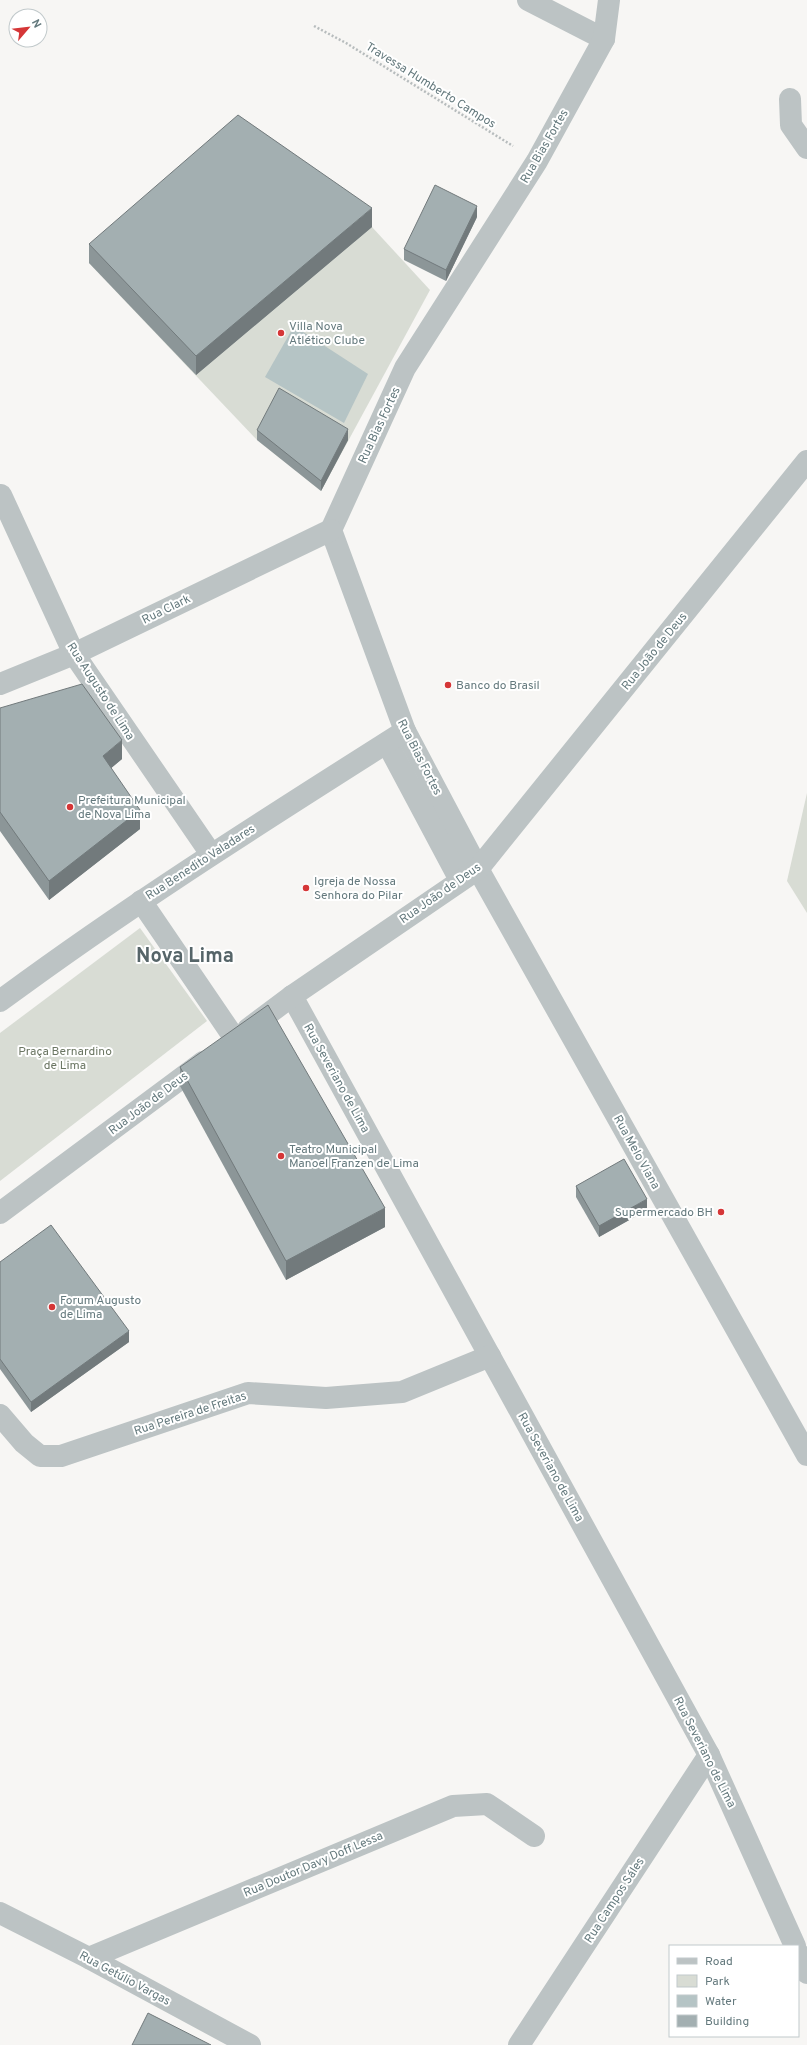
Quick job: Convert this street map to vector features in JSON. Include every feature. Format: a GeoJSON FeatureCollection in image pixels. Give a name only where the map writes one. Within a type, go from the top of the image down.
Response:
{"type":"FeatureCollection","features":[{"type":"Feature","properties":{"kind":"street"},"geometry":{"type":"LineString","coordinates":[[528,0],[604,39]]}},
{"type":"Feature","properties":{"kind":"street","name":"Rua Bias Fortes"},"geometry":{"type":"LineString","coordinates":[[469,874],[405,731],[330,530],[405,368],[537,161],[604,39],[609,0]]}},
{"type":"Feature","properties":{"kind":"street"},"geometry":{"type":"LineString","coordinates":[[790,98],[790,125],[807,148]]}},
{"type":"Feature","properties":{"kind":"street","name":"Rua João de Deus"},"geometry":{"type":"LineString","coordinates":[[0,1213],[292,996],[469,874],[807,461]]}},
{"type":"Feature","properties":{"kind":"street","name":"Rua Augusto de Lima"},"geometry":{"type":"LineString","coordinates":[[1,495],[74,654],[211,854]]}},
{"type":"Feature","properties":{"kind":"street","name":"Rua Clark"},"geometry":{"type":"LineString","coordinates":[[0,684],[74,654],[330,530]]}},
{"type":"Feature","properties":{"kind":"street","name":"Rua Benedito Valadares"},"geometry":{"type":"LineString","coordinates":[[0,1001],[83,939],[211,854],[405,731]]}},
{"type":"Feature","properties":{"kind":"street","name":"Rua Bias Fortes"},"geometry":{"type":"LineString","coordinates":[[387,743],[469,874]]}},
{"type":"Feature","properties":{"kind":"street","name":"Rua Melo Viana"},"geometry":{"type":"LineString","coordinates":[[469,874],[807,1455]]}},
{"type":"Feature","properties":{"kind":"street"},"geometry":{"type":"LineString","coordinates":[[141,901],[235,1039]]}},
{"type":"Feature","properties":{"kind":"street","name":"Rua Severiano de Lima"},"geometry":{"type":"LineString","coordinates":[[292,996],[709,1755],[795,1945]]}},
{"type":"Feature","properties":{"kind":"street","name":"Rua Pereira de Freitas"},"geometry":{"type":"LineString","coordinates":[[0,1415],[24,1443],[40,1456],[61,1456],[248,1393],[326,1398],[402,1392],[490,1356]]}},
{"type":"Feature","properties":{"kind":"street","name":"Rua Campos Sáles"},"geometry":{"type":"LineString","coordinates":[[519,2045],[709,1755]]}},
{"type":"Feature","properties":{"kind":"street","name":"Rua Doutor Davy Doff Lessa"},"geometry":{"type":"LineString","coordinates":[[89,1958],[452,1806],[487,1804],[534,1836]]}},
{"type":"Feature","properties":{"kind":"street","name":"Rua Getúlio Vargas"},"geometry":{"type":"LineString","coordinates":[[0,1913],[89,1958],[250,2045]]}},
{"type":"Feature","properties":{"kind":"street"},"geometry":{"type":"LineString","coordinates":[[799,1955],[807,1973]]}},
{"type":"Feature","properties":{"kind":"path","name":"Travessa Humberto Campos"},"geometry":{"type":"LineString","coordinates":[[314,26],[346,43],[537,161]]}},
{"type":"Feature","properties":{"kind":"green space","name":"Villa Nova Atlético Clube"},"geometry":{"type":"Polygon","coordinates":[[[238,134],[372,227],[430,290],[321,491],[257,440],[89,263],[238,134]]]}},
{"type":"Feature","properties":{"kind":"green space"},"geometry":{"type":"Polygon","coordinates":[[[807,793],[807,913],[787,881],[807,793]]]}},
{"type":"Feature","properties":{"kind":"green space","name":"Praça Bernardino de Lima"},"geometry":{"type":"Polygon","coordinates":[[[140,928],[207,1021],[0,1181],[0,1033],[140,928]]]}},
{"type":"Feature","properties":{"kind":"water"},"geometry":{"type":"Polygon","coordinates":[[[294,326],[368,374],[344,423],[265,377],[294,326]]]}},
{"type":"Feature","properties":{"kind":"building"},"geometry":{"type":"Polygon","coordinates":[[[238,115],[372,208],[196,356],[89,244],[238,115]]]}},
{"type":"Feature","properties":{"kind":"building"},"geometry":{"type":"Polygon","coordinates":[[[435,185],[477,206],[446,270],[404,249],[435,185]]]}},
{"type":"Feature","properties":{"kind":"building"},"geometry":{"type":"Polygon","coordinates":[[[279,388],[348,429],[321,481],[257,430],[279,388]]]}},
{"type":"Feature","properties":{"kind":"building"},"geometry":{"type":"Polygon","coordinates":[[[82,684],[122,740],[103,756],[140,810],[49,881],[0,812],[0,708],[82,684]]]}},
{"type":"Feature","properties":{"kind":"building","name":"Teatro Municipal Manoel Franzen de Lima"},"geometry":{"type":"Polygon","coordinates":[[[268,1005],[385,1208],[286,1261],[180,1067],[268,1005]]]}},
{"type":"Feature","properties":{"kind":"building"},"geometry":{"type":"Polygon","coordinates":[[[624,1159],[647,1199],[599,1226],[576,1186],[624,1159]]]}},
{"type":"Feature","properties":{"kind":"building","name":"Forum Augusto de Lima"},"geometry":{"type":"Polygon","coordinates":[[[51,1225],[129,1331],[31,1402],[0,1359],[0,1262],[51,1225]]]}},
{"type":"Feature","properties":{"kind":"building"},"geometry":{"type":"Polygon","coordinates":[[[148,2013],[211,2045],[132,2045],[148,2013]]]}},
{"type":"Feature","properties":{"kind":"place","name":"Villa Nova Atlético Clube"},"geometry":{"type":"Point","coordinates":[281,333]}},
{"type":"Feature","properties":{"kind":"place","name":"Banco do Brasil"},"geometry":{"type":"Point","coordinates":[448,685]}},
{"type":"Feature","properties":{"kind":"place","name":"Prefeitura Municipal de Nova Lima"},"geometry":{"type":"Point","coordinates":[70,807]}},
{"type":"Feature","properties":{"kind":"place","name":"Igreja de Nossa Senhora do Pilar"},"geometry":{"type":"Point","coordinates":[306,888]}},
{"type":"Feature","properties":{"kind":"place","name":"Teatro Municipal Manoel Franzen de Lima"},"geometry":{"type":"Point","coordinates":[281,1156]}},
{"type":"Feature","properties":{"kind":"place","name":"Supermercado BH"},"geometry":{"type":"Point","coordinates":[721,1212]}},
{"type":"Feature","properties":{"kind":"place","name":"Forum Augusto de Lima"},"geometry":{"type":"Point","coordinates":[52,1307]}},
{"type":"Feature","properties":{"kind":"district","name":"Nova Lima"},"geometry":{"type":"Point","coordinates":[185,955]}}]}
